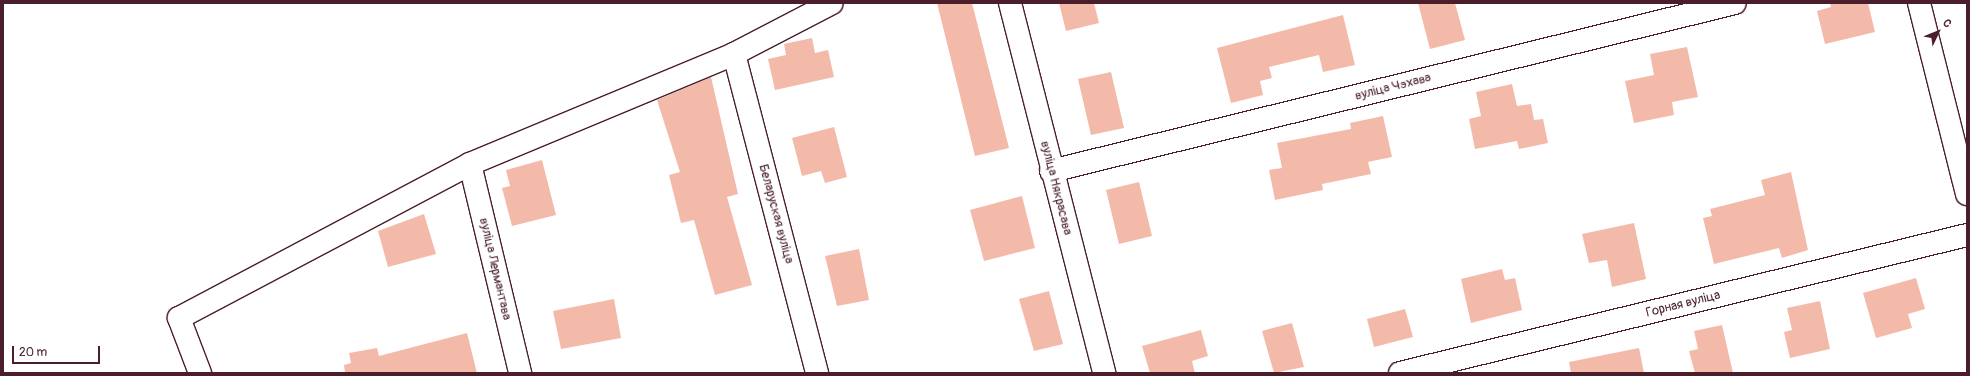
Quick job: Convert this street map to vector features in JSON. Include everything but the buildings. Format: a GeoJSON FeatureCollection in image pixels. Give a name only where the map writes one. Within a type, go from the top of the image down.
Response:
{"type":"FeatureCollection","features":[{"type":"Feature","properties":{"kind":"street"},"geometry":{"type":"LineString","coordinates":[[200,373],[179,318],[470,164],[734,54],[832,3]]}},
{"type":"Feature","properties":{"kind":"street","name":"вуліца Някрасава"},"geometry":{"type":"LineString","coordinates":[[1010,3],[1051,171],[1104,373]]}},
{"type":"Feature","properties":{"kind":"street","name":"вуліца Чэхава"},"geometry":{"type":"LineString","coordinates":[[1051,171],[1735,3]]}},
{"type":"Feature","properties":{"kind":"street"},"geometry":{"type":"LineString","coordinates":[[1919,3],[1967,194]]}},
{"type":"Feature","properties":{"kind":"street","name":"Беларуская вуліца"},"geometry":{"type":"LineString","coordinates":[[734,54],[817,373]]}},
{"type":"Feature","properties":{"kind":"street","name":"вуліца Лермантава"},"geometry":{"type":"LineString","coordinates":[[470,164],[520,373]]}},
{"type":"Feature","properties":{"kind":"street","name":"Горная вуліца"},"geometry":{"type":"LineString","coordinates":[[1400,373],[1967,235]]}}]}
